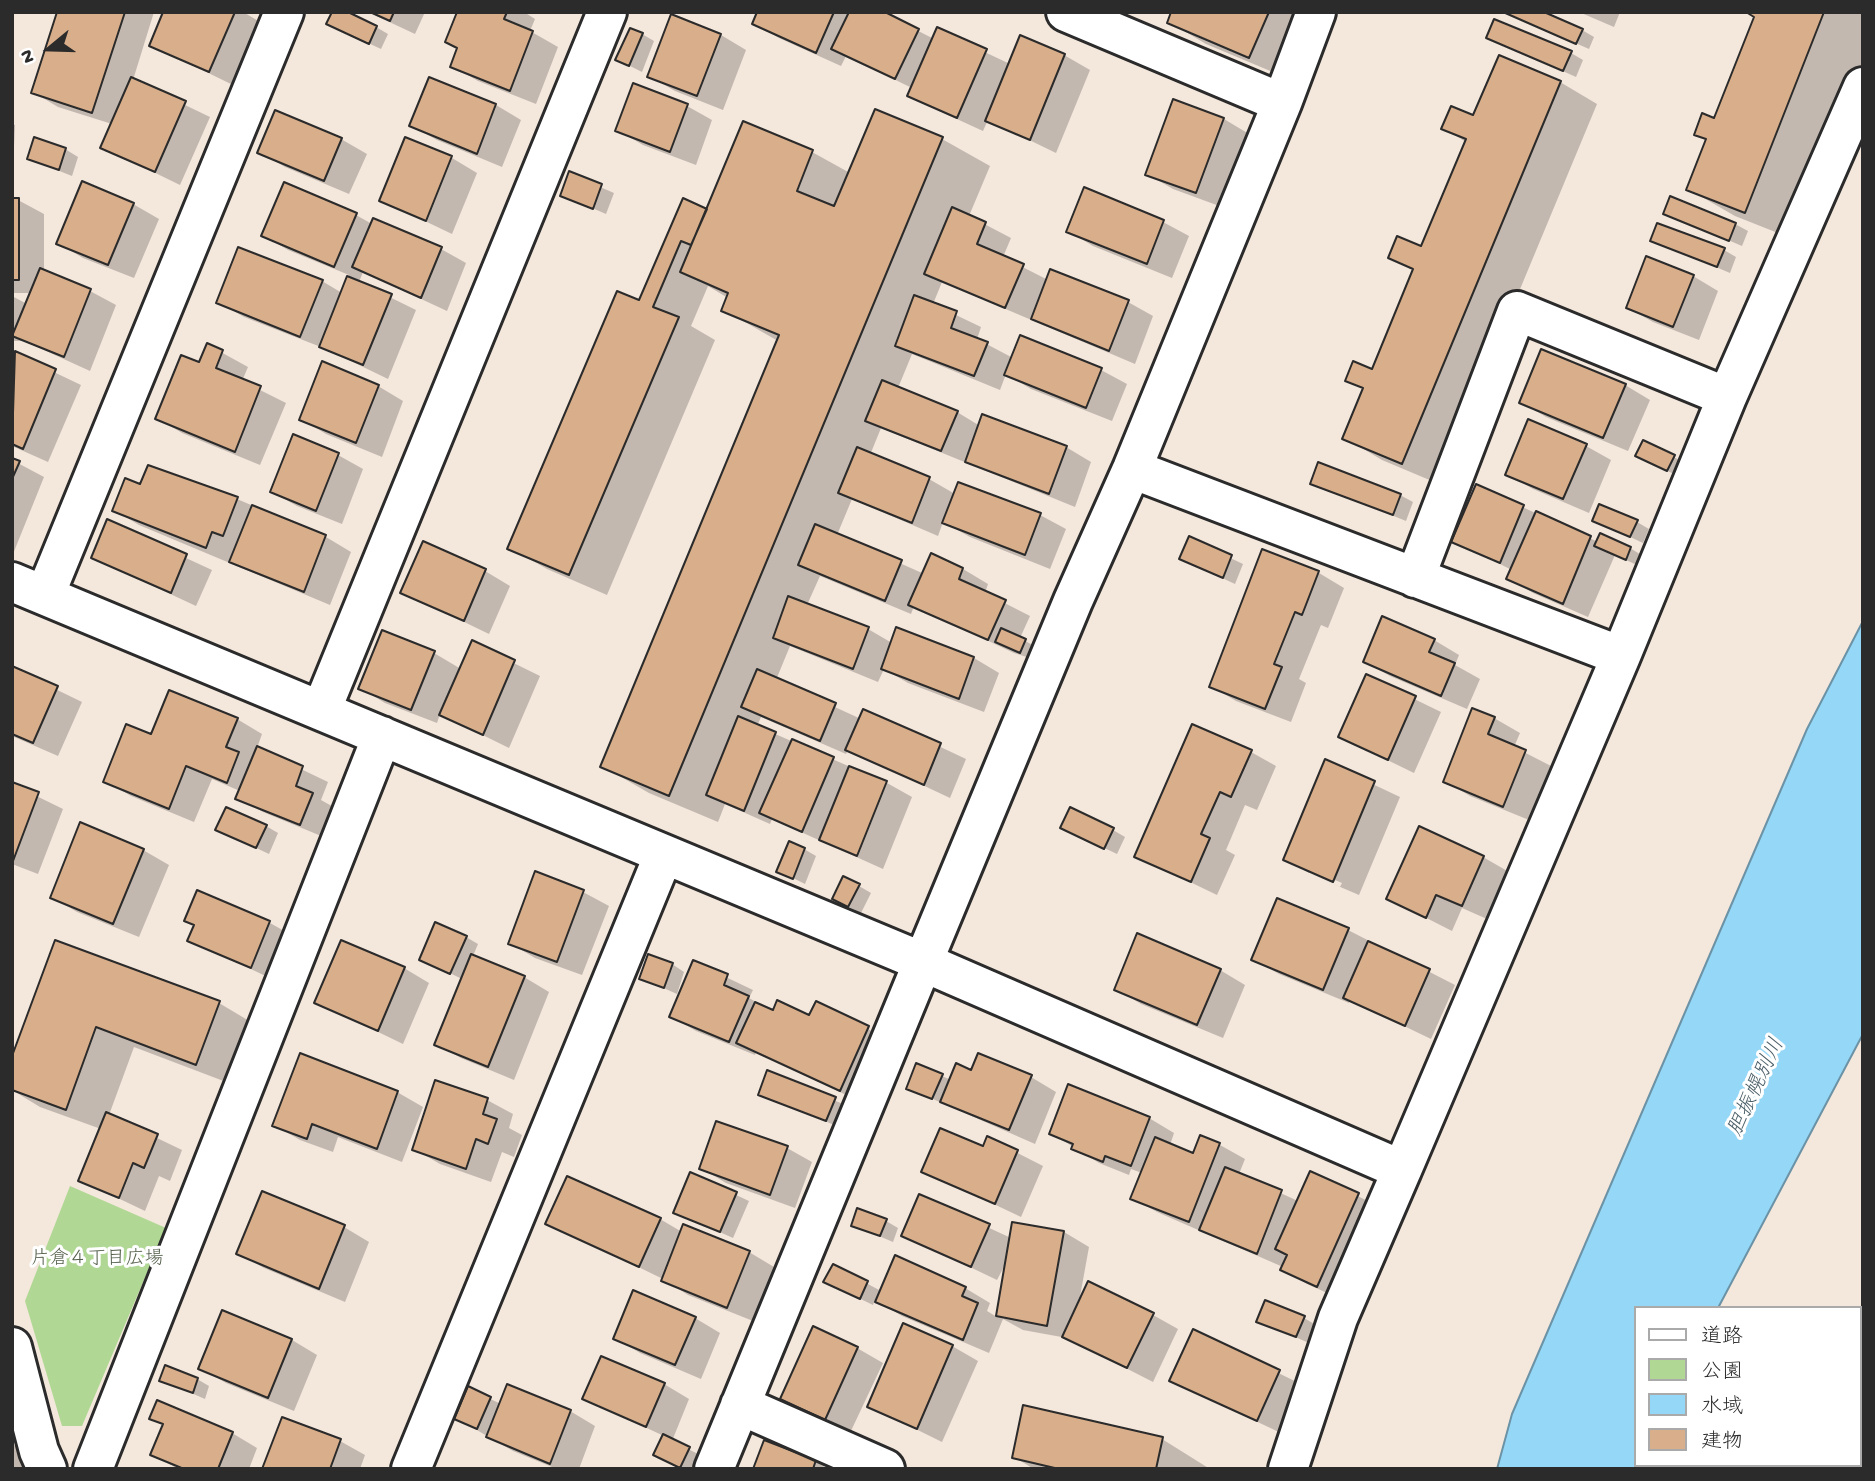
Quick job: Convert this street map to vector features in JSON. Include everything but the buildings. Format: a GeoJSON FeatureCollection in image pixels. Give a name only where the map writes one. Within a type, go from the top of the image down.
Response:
{"type":"FeatureCollection","features":[{"type":"Feature","properties":{"kind":"street"},"geometry":{"type":"LineString","coordinates":[[284,12],[29,588],[923,962],[1402,1170]]}},
{"type":"Feature","properties":{"kind":"street"},"geometry":{"type":"LineString","coordinates":[[321,711],[607,12]]}},
{"type":"Feature","properties":{"kind":"street"},"geometry":{"type":"LineString","coordinates":[[1066,12],[1282,103]]}},
{"type":"Feature","properties":{"kind":"street"},"geometry":{"type":"LineString","coordinates":[[714,1469],[1073,601],[1132,469],[1282,103],[1316,12]]}},
{"type":"Feature","properties":{"kind":"street"},"geometry":{"type":"LineString","coordinates":[[1288,1469],[1338,1318],[1621,656],[1727,397],[1863,87]]}},
{"type":"Feature","properties":{"kind":"street"},"geometry":{"type":"LineString","coordinates":[[1415,578],[1517,311],[1727,397]]}},
{"type":"Feature","properties":{"kind":"street"},"geometry":{"type":"LineString","coordinates":[[1132,469],[1621,656]]}},
{"type":"Feature","properties":{"kind":"street"},"geometry":{"type":"LineString","coordinates":[[93,1469],[382,736]]}},
{"type":"Feature","properties":{"kind":"street"},"geometry":{"type":"LineString","coordinates":[[411,1469],[664,854]]}},
{"type":"Feature","properties":{"kind":"street"},"geometry":{"type":"LineString","coordinates":[[13,1355],[39,1451],[47,1469]]}},
{"type":"Feature","properties":{"kind":"street"},"geometry":{"type":"LineString","coordinates":[[740,1405],[885,1469]]}},
{"type":"Feature","properties":{"kind":"green space","name":"片倉４丁目広場"},"geometry":{"type":"Polygon","coordinates":[[[70,1186],[166,1228],[82,1426],[62,1426],[25,1301],[70,1186]]]}},
{"type":"Feature","properties":{"kind":"water","name":"胆振幌別川"},"geometry":{"type":"Polygon","coordinates":[[[1863,621],[1863,1034],[1719,1306],[1633,1306],[1633,1467],[1642,1469],[1497,1469],[1512,1414],[1807,729],[1863,621]]]}}]}
